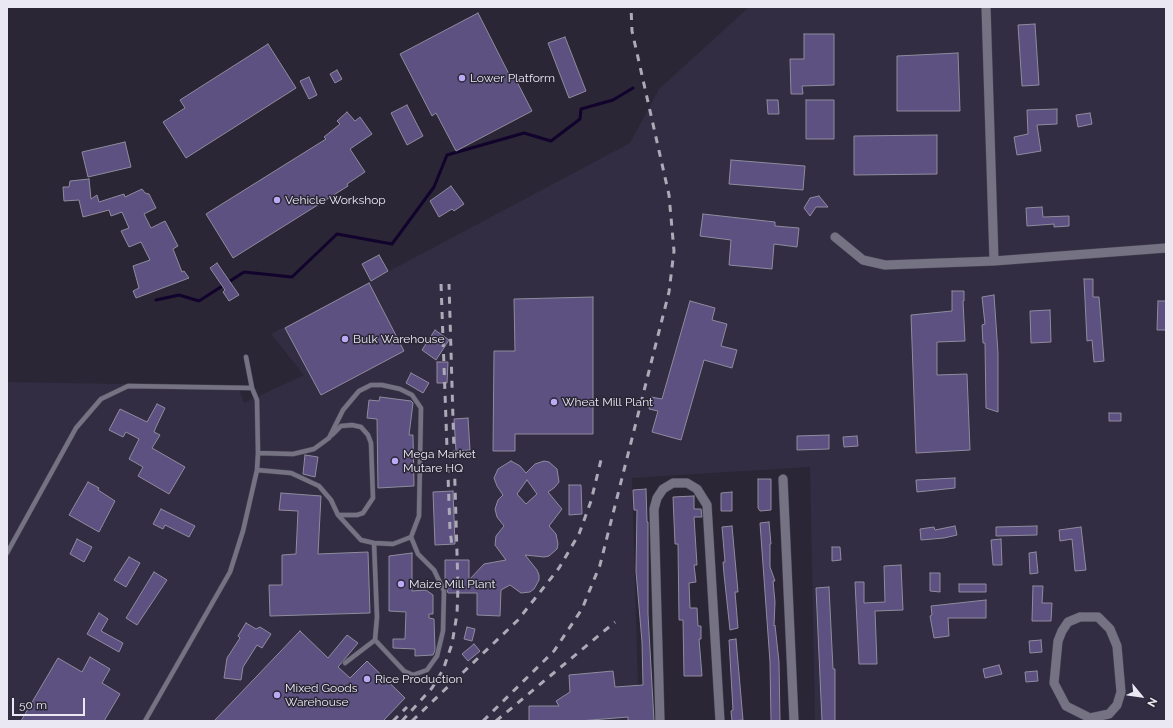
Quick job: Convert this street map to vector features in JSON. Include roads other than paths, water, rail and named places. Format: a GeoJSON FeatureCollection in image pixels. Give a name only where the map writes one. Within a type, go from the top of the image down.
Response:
{"type":"FeatureCollection","features":[{"type":"Feature","properties":{"kind":"street"},"geometry":{"type":"LineString","coordinates":[[986,7],[994,261]]}},
{"type":"Feature","properties":{"kind":"street"},"geometry":{"type":"LineString","coordinates":[[835,237],[863,260],[885,265],[994,261],[1166,248]]}},
{"type":"Feature","properties":{"kind":"street"},"geometry":{"type":"LineString","coordinates":[[783,479],[794,721]]}},
{"type":"Feature","properties":{"kind":"street"},"geometry":{"type":"LineString","coordinates":[[660,721],[654,509],[657,498],[663,489],[673,483],[687,483],[697,489],[706,505],[720,721]]}},
{"type":"Feature","properties":{"kind":"street"},"geometry":{"type":"LineString","coordinates":[[1080,617],[1098,617],[1110,629],[1117,646],[1121,692],[1117,705],[1108,714],[1090,718],[1066,706],[1054,683],[1058,641],[1068,622],[1080,617]]}},
{"type":"Feature","properties":{"kind":"lane"},"geometry":{"type":"LineString","coordinates":[[145,721],[230,572],[243,531],[257,470],[258,453],[257,400],[252,388],[246,357]]}},
{"type":"Feature","properties":{"kind":"lane"},"geometry":{"type":"LineString","coordinates":[[257,470],[290,473],[319,486],[331,500],[338,515],[361,540],[374,543],[393,544],[411,537],[420,516],[422,447],[421,408],[412,395],[400,389],[382,385],[371,385],[358,391],[343,410],[329,438]]}},
{"type":"Feature","properties":{"kind":"lane"},"geometry":{"type":"LineString","coordinates":[[7,553],[76,428],[101,399],[128,386],[252,388]]}},
{"type":"Feature","properties":{"kind":"lane"},"geometry":{"type":"LineString","coordinates":[[258,453],[293,454],[314,449],[329,438],[341,426],[352,425],[361,428],[368,435],[370,443],[373,498],[363,513],[357,515],[338,515]]}},
{"type":"Feature","properties":{"kind":"lane"},"geometry":{"type":"LineString","coordinates":[[374,640],[404,671],[413,675],[427,670],[437,656],[443,631],[444,591],[434,570],[418,554],[411,537]]}},
{"type":"Feature","properties":{"kind":"lane"},"geometry":{"type":"LineString","coordinates":[[345,663],[374,640],[377,617],[374,543]]}},
{"type":"Feature","properties":{"kind":"waterway"},"geometry":{"type":"LineString","coordinates":[[156,300],[179,295],[199,301],[244,272],[292,277],[337,234],[392,244],[434,187],[447,155],[524,133],[551,141],[580,119],[581,109],[613,100],[633,88]]}},
{"type":"Feature","properties":{"kind":"railway"},"geometry":{"type":"LineString","coordinates":[[483,721],[554,651],[582,609],[600,565],[669,292],[674,251],[669,195],[632,31],[631,7]]}},
{"type":"Feature","properties":{"kind":"railway"},"geometry":{"type":"LineString","coordinates":[[441,284],[450,530],[452,546]]}},
{"type":"Feature","properties":{"kind":"railway"},"geometry":{"type":"LineString","coordinates":[[402,721],[432,688],[443,670],[452,644],[457,614],[458,587],[449,284]]}},
{"type":"Feature","properties":{"kind":"railway"},"geometry":{"type":"LineString","coordinates":[[412,721],[518,620],[559,568],[579,534],[591,501],[601,460]]}},
{"type":"Feature","properties":{"kind":"railway"},"geometry":{"type":"LineString","coordinates":[[496,721],[615,622]]}},
{"type":"Feature","properties":{"kind":"railway"},"geometry":{"type":"LineString","coordinates":[[393,721],[407,707]]}},
{"type":"Feature","properties":{"kind":"place","name":"Lower Platform"},"geometry":{"type":"Point","coordinates":[462,78]}},
{"type":"Feature","properties":{"kind":"place","name":"Vehicle Workshop"},"geometry":{"type":"Point","coordinates":[277,200]}},
{"type":"Feature","properties":{"kind":"place","name":"Bulk Warehouse"},"geometry":{"type":"Point","coordinates":[345,339]}},
{"type":"Feature","properties":{"kind":"place","name":"Wheat Mill Plant"},"geometry":{"type":"Point","coordinates":[554,402]}},
{"type":"Feature","properties":{"kind":"place","name":"Mega Market Mutare HQ"},"geometry":{"type":"Point","coordinates":[395,461]}},
{"type":"Feature","properties":{"kind":"place","name":"Maize Mill Plant"},"geometry":{"type":"Point","coordinates":[401,584]}},
{"type":"Feature","properties":{"kind":"place","name":"Rice Production"},"geometry":{"type":"Point","coordinates":[367,679]}},
{"type":"Feature","properties":{"kind":"place","name":"Mixed Goods Warehouse"},"geometry":{"type":"Point","coordinates":[277,695]}}]}
